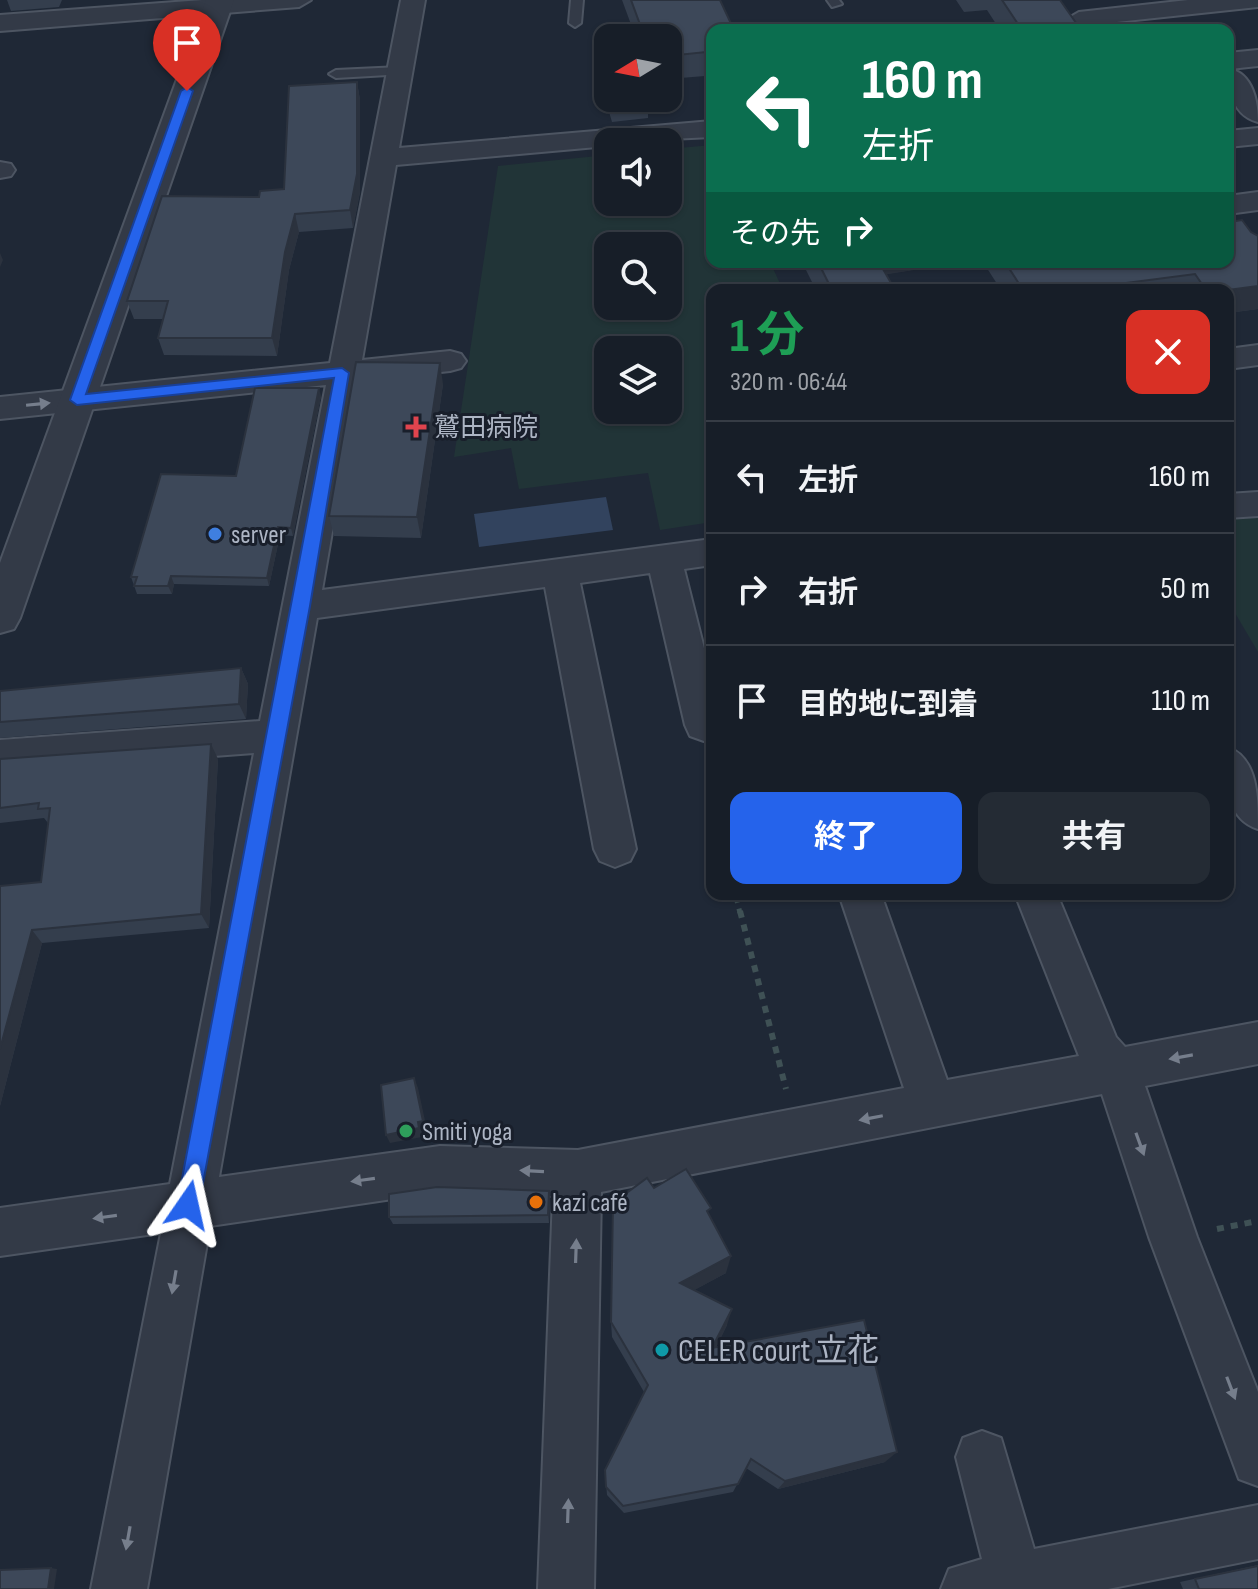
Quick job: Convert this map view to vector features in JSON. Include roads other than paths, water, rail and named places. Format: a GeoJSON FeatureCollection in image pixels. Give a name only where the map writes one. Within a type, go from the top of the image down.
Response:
{"type":"FeatureCollection","features":[{"type":"Feature","properties":{"kind":"street"},"geometry":{"type":"LineString","coordinates":[[0,23],[219,3],[299,0]]}},
{"type":"Feature","properties":{"kind":"street"},"geometry":{"type":"LineString","coordinates":[[119,1589],[413,0]]}},
{"type":"Feature","properties":{"kind":"street"},"geometry":{"type":"LineString","coordinates":[[1077,16],[1258,0]]}},
{"type":"Feature","properties":{"kind":"street"},"geometry":{"type":"LineString","coordinates":[[0,618],[219,3]]}},
{"type":"Feature","properties":{"kind":"street"},"geometry":{"type":"LineString","coordinates":[[1234,60],[1258,58]]}},
{"type":"Feature","properties":{"kind":"street"},"geometry":{"type":"LineString","coordinates":[[1234,84],[1258,114]]}},
{"type":"Feature","properties":{"kind":"street"},"geometry":{"type":"LineString","coordinates":[[383,158],[706,130]]}},
{"type":"Feature","properties":{"kind":"street"},"geometry":{"type":"LineString","coordinates":[[1234,138],[1258,136]]}},
{"type":"Feature","properties":{"kind":"street"},"geometry":{"type":"LineString","coordinates":[[1234,204],[1258,201]]}},
{"type":"Feature","properties":{"kind":"street"},"geometry":{"type":"LineString","coordinates":[[1234,358],[1258,355]]}},
{"type":"Feature","properties":{"kind":"street"},"geometry":{"type":"LineString","coordinates":[[0,408],[450,361]]}},
{"type":"Feature","properties":{"kind":"street"},"geometry":{"type":"LineString","coordinates":[[1234,506],[1258,504]]}},
{"type":"Feature","properties":{"kind":"street"},"geometry":{"type":"LineString","coordinates":[[302,606],[706,553]]}},
{"type":"Feature","properties":{"kind":"street"},"geometry":{"type":"LineString","coordinates":[[664,558],[706,724]]}},
{"type":"Feature","properties":{"kind":"street"},"geometry":{"type":"LineString","coordinates":[[560,573],[615,849]]}},
{"type":"Feature","properties":{"kind":"street"},"geometry":{"type":"LineString","coordinates":[[0,756],[275,736]]}},
{"type":"Feature","properties":{"kind":"street"},"geometry":{"type":"LineString","coordinates":[[1234,773],[1258,812]]}},
{"type":"Feature","properties":{"kind":"street"},"geometry":{"type":"LineString","coordinates":[[862,900],[933,1106]]}},
{"type":"Feature","properties":{"kind":"street"},"geometry":{"type":"LineString","coordinates":[[1038,900],[1099,1051],[1117,1070],[1163,1210],[1258,1460]]}},
{"type":"Feature","properties":{"kind":"street"},"geometry":{"type":"LineString","coordinates":[[0,1232],[440,1169],[578,1173],[1258,1043]]}},
{"type":"Feature","properties":{"kind":"street"},"geometry":{"type":"LineString","coordinates":[[566,1589],[578,1173]]}},
{"type":"Feature","properties":{"kind":"street"},"geometry":{"type":"LineString","coordinates":[[982,1457],[992,1585],[1083,1578],[1258,1532]]}},
{"type":"Feature","properties":{"kind":"lane"},"geometry":{"type":"LineString","coordinates":[[575,23],[577,0]]}},
{"type":"Feature","properties":{"kind":"lane"},"geometry":{"type":"LineString","coordinates":[[336,74],[400,71]]}},
{"type":"Feature","properties":{"kind":"water"},"geometry":{"type":"Polygon","coordinates":[[[606,497],[613,530],[479,547],[474,514],[606,497]]]}},
{"type":"Feature","properties":{"kind":"place","name":"鷲田病院"},"geometry":{"type":"Point","coordinates":[416,427]}},
{"type":"Feature","properties":{"kind":"place","name":"server"},"geometry":{"type":"Point","coordinates":[215,534]}},
{"type":"Feature","properties":{"kind":"place","name":"Smiti yoga"},"geometry":{"type":"Point","coordinates":[406,1131]}},
{"type":"Feature","properties":{"kind":"place","name":"kazi café"},"geometry":{"type":"Point","coordinates":[536,1202]}},
{"type":"Feature","properties":{"kind":"place","name":"CELER court 立花"},"geometry":{"type":"Point","coordinates":[662,1350]}}]}
